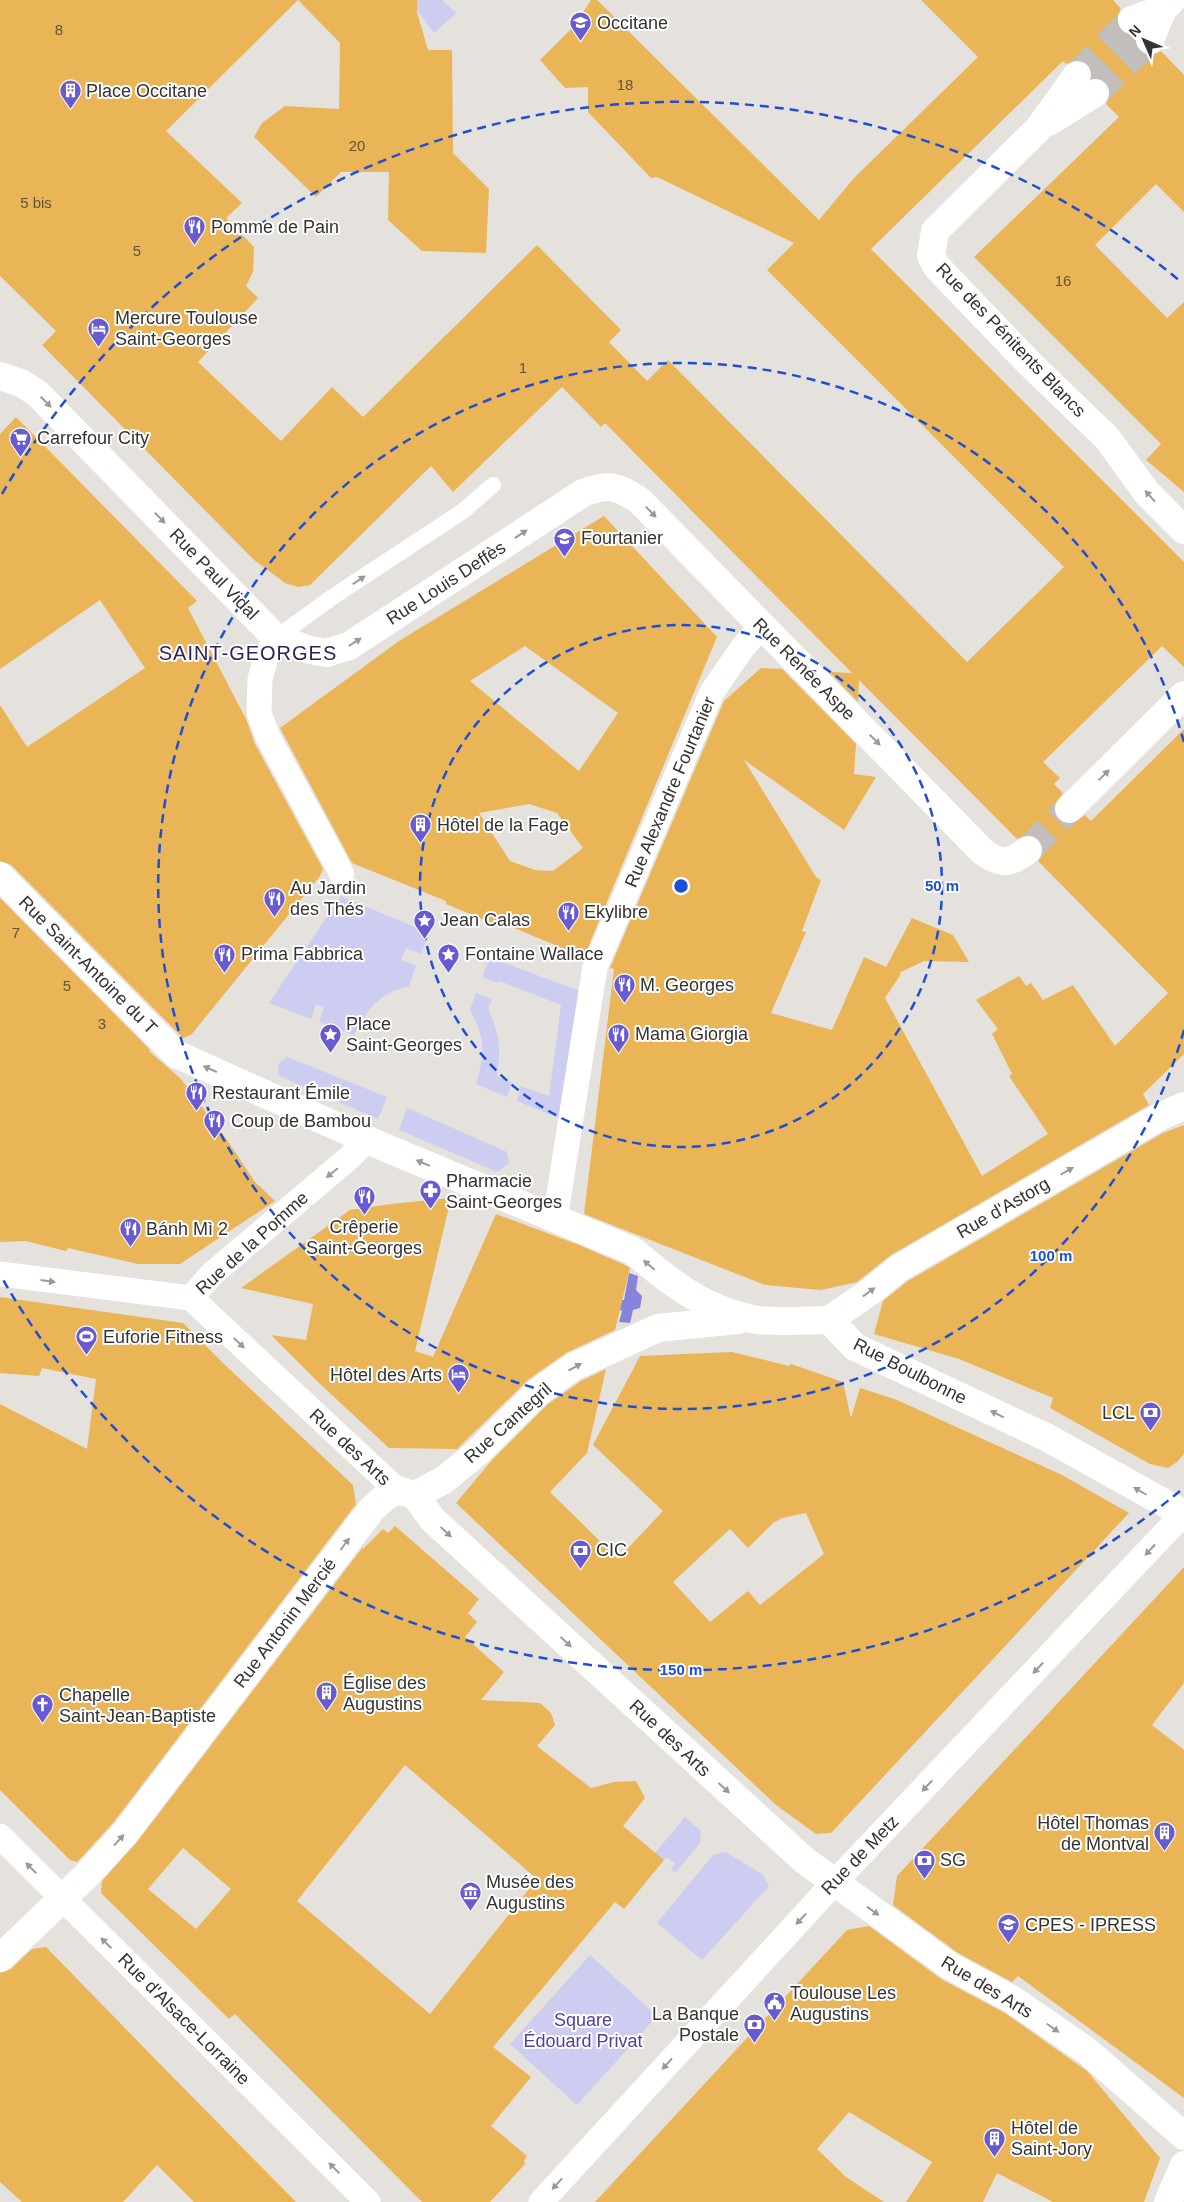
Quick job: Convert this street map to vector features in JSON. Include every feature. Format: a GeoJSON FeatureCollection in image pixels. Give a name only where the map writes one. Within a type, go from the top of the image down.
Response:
{"type":"FeatureCollection","features":[{"type":"Feature","properties":{"kind":"street"},"geometry":{"type":"LineString","coordinates":[[1132,20],[1168,5]]}},
{"type":"Feature","properties":{"kind":"street"},"geometry":{"type":"LineString","coordinates":[[1150,40],[1168,5]]}},
{"type":"Feature","properties":{"kind":"street","name":"Rue des Pénitents Blancs"},"geometry":{"type":"LineString","coordinates":[[1086,84],[935,231],[931,256],[937,267],[1029,363],[1107,438],[1147,493],[1184,530]]}},
{"type":"Feature","properties":{"kind":"street","name":"Rue Paul Vidal"},"geometry":{"type":"LineString","coordinates":[[2,379],[21,382],[37,393],[276,638]]}},
{"type":"Feature","properties":{"kind":"street","name":"Rue Louis Deffès"},"geometry":{"type":"LineString","coordinates":[[276,638],[310,650],[326,653],[349,646],[582,493],[598,487],[610,487]]}},
{"type":"Feature","properties":{"kind":"street","name":"Rue Renée Aspe"},"geometry":{"type":"LineString","coordinates":[[610,487],[624,490],[640,501],[983,852],[1003,862],[1015,860],[1028,850]]}},
{"type":"Feature","properties":{"kind":"street","name":"Rue Alexandre Fourtanier"},"geometry":{"type":"LineString","coordinates":[[555,1219],[595,967],[712,692],[743,647],[762,626]]}},
{"type":"Feature","properties":{"kind":"street"},"geometry":{"type":"LineString","coordinates":[[276,638],[266,657],[260,679],[259,713],[268,737],[342,874]]}},
{"type":"Feature","properties":{"kind":"street"},"geometry":{"type":"LineString","coordinates":[[1069,809],[1184,695]]}},
{"type":"Feature","properties":{"kind":"street","name":"Rue Saint-Antoine du T"},"geometry":{"type":"LineString","coordinates":[[0,876],[176,1054],[367,1140]]}},
{"type":"Feature","properties":{"kind":"street","name":"Rue d'Astorg"},"geometry":{"type":"LineString","coordinates":[[829,1320],[871,1291],[899,1268],[1161,1116],[1184,1106]]}},
{"type":"Feature","properties":{"kind":"street"},"geometry":{"type":"LineString","coordinates":[[367,1140],[633,1251],[670,1282],[704,1303],[753,1319],[829,1320]]}},
{"type":"Feature","properties":{"kind":"street","name":"Rue de la Pomme"},"geometry":{"type":"LineString","coordinates":[[0,1274],[191,1298],[212,1274],[349,1158],[367,1140]]}},
{"type":"Feature","properties":{"kind":"street"},"geometry":{"type":"LineString","coordinates":[[658,1328],[669,1315],[670,1282]]}},
{"type":"Feature","properties":{"kind":"street","name":"Rue des Arts"},"geometry":{"type":"LineString","coordinates":[[191,1298],[406,1492],[432,1519],[768,1828],[834,1883],[950,1966],[1013,2000],[1087,2051],[1184,2136]]}},
{"type":"Feature","properties":{"kind":"street","name":"Rue Cantegril"},"geometry":{"type":"LineString","coordinates":[[406,1492],[444,1480],[478,1452],[538,1392],[573,1368],[658,1328],[753,1319]]}},
{"type":"Feature","properties":{"kind":"street","name":"Rue Boulbonne"},"geometry":{"type":"LineString","coordinates":[[829,1320],[855,1347],[1048,1438],[1184,1514]]}},
{"type":"Feature","properties":{"kind":"street","name":"Rue Antonin Mercié"},"geometry":{"type":"LineString","coordinates":[[0,1958],[63,1900],[125,1833],[372,1509],[385,1497],[406,1492]]}},
{"type":"Feature","properties":{"kind":"street","name":"Rue de Metz"},"geometry":{"type":"LineString","coordinates":[[541,2202],[834,1883],[1184,1514]]}},
{"type":"Feature","properties":{"kind":"street","name":"Rue d'Alsace-Lorraine"},"geometry":{"type":"LineString","coordinates":[[0,1836],[368,2202]]}},
{"type":"Feature","properties":{"kind":"street"},"geometry":{"type":"LineString","coordinates":[[1171,2200],[1184,2165]]}},
{"type":"Feature","properties":{"kind":"lane"},"geometry":{"type":"LineString","coordinates":[[276,638],[334,596],[463,511],[494,485]]}},
{"type":"Feature","properties":{"kind":"green space"},"geometry":{"type":"Polygon","coordinates":[[[410,0],[442,0],[456,13],[434,33],[410,0]]]}},
{"type":"Feature","properties":{"kind":"green space"},"geometry":{"type":"Polygon","coordinates":[[[341,896],[429,933],[421,954],[406,948],[401,960],[416,966],[409,986],[389,993],[375,1003],[364,1017],[354,1035],[319,1022],[324,1007],[316,1004],[311,1019],[269,1003],[341,896]]]}},
{"type":"Feature","properties":{"kind":"green space"},"geometry":{"type":"Polygon","coordinates":[[[490,958],[580,991],[559,1118],[517,1101],[521,1086],[549,1096],[561,1005],[500,981],[498,983],[482,977],[490,958]]]}},
{"type":"Feature","properties":{"kind":"green space"},"geometry":{"type":"Polygon","coordinates":[[[476,993],[492,999],[488,1009],[497,1034],[499,1058],[497,1076],[512,1082],[507,1097],[476,1084],[481,1064],[482,1047],[479,1030],[470,1010],[476,993]]]}},
{"type":"Feature","properties":{"kind":"green space"},"geometry":{"type":"Polygon","coordinates":[[[287,1057],[387,1097],[378,1119],[279,1076],[278,1064],[287,1057]]]}},
{"type":"Feature","properties":{"kind":"green space"},"geometry":{"type":"Polygon","coordinates":[[[407,1108],[507,1152],[509,1163],[497,1172],[399,1130],[407,1108]]]}},
{"type":"Feature","properties":{"kind":"green space"},"geometry":{"type":"Polygon","coordinates":[[[685,1817],[701,1831],[700,1843],[675,1873],[671,1869],[675,1864],[667,1857],[664,1860],[655,1853],[685,1817]]]}},
{"type":"Feature","properties":{"kind":"green space"},"geometry":{"type":"Polygon","coordinates":[[[726,1852],[763,1875],[769,1886],[702,1960],[657,1923],[713,1855],[726,1852]]]}},
{"type":"Feature","properties":{"kind":"green space","name":"Square Édouard Privat"},"geometry":{"type":"Polygon","coordinates":[[[590,1955],[657,2016],[577,2105],[510,2044],[590,1955]]]}},
{"type":"Feature","properties":{"kind":"shaded area"},"geometry":{"type":"Polygon","coordinates":[[[629,1273],[638,1276],[636,1290],[642,1296],[640,1308],[633,1310],[630,1323],[619,1322],[622,1300],[624,1300],[629,1273]]]}},
{"type":"Feature","properties":{"kind":"building"},"geometry":{"type":"Polygon","coordinates":[[[0,0],[298,0],[166,131],[242,203],[226,218],[254,247],[253,272],[246,286],[258,298],[198,362],[281,441],[332,387],[363,417],[537,245],[621,330],[609,342],[647,381],[668,360],[967,662],[1064,567],[767,270],[794,243],[657,177],[651,178],[588,112],[588,87],[565,88],[540,60],[575,25],[591,0],[597,0],[819,220],[854,178],[978,57],[921,0],[1113,0],[1121,9],[1117,17],[1118,26],[1122,32],[1135,35],[1138,50],[1144,55],[1151,56],[1161,51],[1184,75],[1184,212],[1156,184],[1095,245],[1167,318],[1184,302],[1184,492],[1146,460],[1161,444],[974,257],[1119,117],[1106,104],[1111,93],[1108,85],[1102,79],[1092,78],[1091,69],[1086,63],[1078,59],[1066,64],[1063,61],[871,249],[1184,562],[1184,667],[1162,646],[1043,762],[1060,778],[1054,784],[1063,793],[1054,805],[1054,812],[1058,820],[1064,824],[1072,824],[1085,815],[1091,821],[1184,729],[1184,1054],[1143,1094],[1149,1105],[891,1255],[857,1282],[821,1290],[765,1285],[584,1214],[614,969],[610,968],[724,701],[761,668],[782,669],[856,744],[854,774],[876,777],[844,830],[744,760],[816,877],[821,880],[802,931],[806,932],[771,1013],[832,1030],[864,957],[886,967],[912,918],[953,935],[969,962],[924,961],[899,973],[901,974],[885,998],[982,1176],[1048,1134],[1009,1076],[1012,1074],[992,1034],[998,1029],[976,1000],[1019,976],[1026,986],[1031,983],[1043,1000],[1073,985],[1115,1046],[1168,993],[1038,861],[1044,849],[1040,840],[1035,836],[1027,834],[1017,839],[859,680],[858,702],[829,672],[852,673],[605,423],[601,427],[562,387],[453,492],[431,466],[310,585],[298,587],[285,583],[253,559],[42,345],[56,331],[0,276],[0,0]]]}},
{"type":"Feature","properties":{"kind":"building"},"geometry":{"type":"Polygon","coordinates":[[[298,0],[417,0],[417,12],[428,50],[452,50],[453,153],[489,189],[486,253],[422,251],[388,220],[389,172],[341,172],[316,197],[254,137],[262,123],[285,106],[339,109],[340,43],[298,0]]]}},
{"type":"Feature","properties":{"kind":"building"},"geometry":{"type":"Polygon","coordinates":[[[16,417],[197,601],[188,608],[246,719],[255,744],[323,869],[320,876],[191,1035],[183,1038],[11,865],[0,861],[0,705],[27,747],[145,668],[100,600],[0,669],[0,434],[16,417]]]}},
{"type":"Feature","properties":{"kind":"building"},"geometry":{"type":"Polygon","coordinates":[[[604,516],[717,637],[584,957],[502,923],[499,926],[446,904],[446,901],[352,863],[280,728],[399,641],[604,516]],[[525,646],[470,681],[579,771],[618,713],[525,646]],[[529,804],[479,813],[510,861],[535,870],[553,871],[583,848],[557,813],[529,804]]]}},
{"type":"Feature","properties":{"kind":"building"},"geometry":{"type":"Polygon","coordinates":[[[0,898],[149,1051],[181,1079],[227,1140],[255,1182],[275,1201],[180,1264],[138,1264],[68,1248],[66,1251],[26,1241],[0,1242],[0,898]]]}},
{"type":"Feature","properties":{"kind":"building"},"geometry":{"type":"Polygon","coordinates":[[[1184,1125],[1184,1454],[1177,1462],[1168,1468],[1150,1464],[1050,1408],[1053,1398],[959,1359],[874,1334],[883,1301],[908,1281],[1163,1133],[1184,1125]]]}},
{"type":"Feature","properties":{"kind":"building"},"geometry":{"type":"Polygon","coordinates":[[[451,1198],[415,1351],[433,1357],[496,1214],[579,1245],[630,1268],[615,1330],[566,1353],[529,1379],[457,1449],[389,1448],[271,1335],[306,1340],[313,1304],[241,1288],[350,1210],[451,1198]]]}},
{"type":"Feature","properties":{"kind":"building"},"geometry":{"type":"Polygon","coordinates":[[[0,1297],[183,1323],[353,1485],[356,1504],[113,1823],[77,1862],[70,1860],[0,1790],[0,1404],[87,1449],[96,1379],[42,1368],[39,1376],[0,1373],[0,1297]]]}},
{"type":"Feature","properties":{"kind":"building"},"geometry":{"type":"Polygon","coordinates":[[[732,1352],[789,1366],[791,1364],[843,1382],[851,1418],[860,1388],[897,1400],[1062,1475],[1129,1513],[831,1833],[816,1834],[776,1805],[456,1503],[493,1459],[548,1404],[581,1381],[606,1369],[587,1453],[550,1492],[618,1559],[663,1511],[593,1445],[640,1356],[732,1352]],[[806,1513],[782,1518],[773,1523],[748,1548],[730,1529],[673,1582],[710,1622],[748,1591],[760,1605],[824,1554],[806,1513]]]}},
{"type":"Feature","properties":{"kind":"building"},"geometry":{"type":"Polygon","coordinates":[[[395,1526],[479,1599],[468,1613],[477,1622],[465,1637],[504,1672],[481,1700],[540,1703],[551,1713],[555,1725],[537,1746],[591,1788],[614,1782],[636,1781],[645,1798],[623,1826],[664,1860],[624,1909],[615,1902],[493,2047],[531,2077],[491,2126],[527,2156],[524,2161],[525,2164],[490,2202],[422,2202],[235,2014],[229,2019],[101,1893],[102,1881],[137,1842],[363,1547],[363,1549],[383,1529],[388,1533],[395,1526]],[[405,1765],[297,1901],[430,2014],[537,1879],[405,1765]],[[183,1848],[148,1889],[196,1929],[231,1889],[183,1848]]]}},
{"type":"Feature","properties":{"kind":"building"},"geometry":{"type":"Polygon","coordinates":[[[1184,1567],[1184,1683],[1152,1725],[1184,1750],[1184,2098],[1018,1976],[1012,1982],[958,1953],[893,1905],[897,1876],[1184,1567]]]}},
{"type":"Feature","properties":{"kind":"building"},"geometry":{"type":"Polygon","coordinates":[[[869,1926],[941,1979],[1005,2013],[1087,2071],[1160,2158],[1144,2202],[1053,2202],[997,2173],[983,2202],[906,2202],[932,2162],[849,2112],[817,2149],[846,2177],[884,2202],[595,2202],[847,1930],[869,1926]]]}},
{"type":"Feature","properties":{"kind":"building"},"geometry":{"type":"Polygon","coordinates":[[[46,1947],[296,2202],[194,2202],[157,2165],[123,2202],[22,2202],[0,2182],[0,1973],[11,1969],[32,1949],[46,1947]]]}},
{"type":"Feature","properties":{"kind":"tunnel"},"geometry":{"type":"LineString","coordinates":[[1077,75],[1132,20]]}},
{"type":"Feature","properties":{"kind":"tunnel"},"geometry":{"type":"LineString","coordinates":[[1095,93],[1150,40]]}},
{"type":"Feature","properties":{"kind":"tunnel"},"geometry":{"type":"LineString","coordinates":[[1028,850],[1069,809]]}},
{"type":"Feature","properties":{"kind":"place","name":"Occitane"},"geometry":{"type":"Point","coordinates":[581,42]}},
{"type":"Feature","properties":{"kind":"place","name":"Place Occitane"},"geometry":{"type":"Point","coordinates":[70,110]}},
{"type":"Feature","properties":{"kind":"place","name":"Pomme de Pain"},"geometry":{"type":"Point","coordinates":[195,246]}},
{"type":"Feature","properties":{"kind":"place","name":"Mercure Toulouse Saint-Georges"},"geometry":{"type":"Point","coordinates":[99,347]}},
{"type":"Feature","properties":{"kind":"place","name":"Carrefour City"},"geometry":{"type":"Point","coordinates":[21,457]}},
{"type":"Feature","properties":{"kind":"place","name":"Fourtanier"},"geometry":{"type":"Point","coordinates":[565,557]}},
{"type":"Feature","properties":{"kind":"place","name":"Hôtel de la Fage"},"geometry":{"type":"Point","coordinates":[421,844]}},
{"type":"Feature","properties":{"kind":"place","name":"Au Jardin des Thés"},"geometry":{"type":"Point","coordinates":[274,917]}},
{"type":"Feature","properties":{"kind":"place","name":"Ekylibre"},"geometry":{"type":"Point","coordinates":[568,931]}},
{"type":"Feature","properties":{"kind":"place","name":"Jean Calas"},"geometry":{"type":"Point","coordinates":[424,939]}},
{"type":"Feature","properties":{"kind":"place","name":"Prima Fabbrica"},"geometry":{"type":"Point","coordinates":[225,973]}},
{"type":"Feature","properties":{"kind":"place","name":"Fontaine Wallace"},"geometry":{"type":"Point","coordinates":[449,973]}},
{"type":"Feature","properties":{"kind":"place","name":"M. Georges"},"geometry":{"type":"Point","coordinates":[624,1004]}},
{"type":"Feature","properties":{"kind":"place","name":"Place Saint-Georges"},"geometry":{"type":"Point","coordinates":[330,1053]}},
{"type":"Feature","properties":{"kind":"place","name":"Mama Giorgia"},"geometry":{"type":"Point","coordinates":[619,1053]}},
{"type":"Feature","properties":{"kind":"place","name":"Restaurant Émile"},"geometry":{"type":"Point","coordinates":[196,1112]}},
{"type":"Feature","properties":{"kind":"place","name":"Coup de Bambou"},"geometry":{"type":"Point","coordinates":[215,1140]}},
{"type":"Feature","properties":{"kind":"place","name":"Pharmacie Saint-Georges"},"geometry":{"type":"Point","coordinates":[430,1210]}},
{"type":"Feature","properties":{"kind":"place","name":"Crêperie Saint-Georges"},"geometry":{"type":"Point","coordinates":[364,1216]}},
{"type":"Feature","properties":{"kind":"place","name":"Bánh Mì 2"},"geometry":{"type":"Point","coordinates":[130,1248]}},
{"type":"Feature","properties":{"kind":"place","name":"Euforie Fitness"},"geometry":{"type":"Point","coordinates":[87,1356]}},
{"type":"Feature","properties":{"kind":"place","name":"Hôtel des Arts"},"geometry":{"type":"Point","coordinates":[458,1394]}},
{"type":"Feature","properties":{"kind":"place","name":"LCL"},"geometry":{"type":"Point","coordinates":[1151,1432]}},
{"type":"Feature","properties":{"kind":"place","name":"CIC"},"geometry":{"type":"Point","coordinates":[580,1569]}},
{"type":"Feature","properties":{"kind":"place","name":"Église des Augustins"},"geometry":{"type":"Point","coordinates":[327,1712]}},
{"type":"Feature","properties":{"kind":"place","name":"Chapelle Saint-Jean-Baptiste"},"geometry":{"type":"Point","coordinates":[43,1724]}},
{"type":"Feature","properties":{"kind":"place","name":"Hôtel Thomas de Montval"},"geometry":{"type":"Point","coordinates":[1165,1852]}},
{"type":"Feature","properties":{"kind":"place","name":"SG"},"geometry":{"type":"Point","coordinates":[924,1879]}},
{"type":"Feature","properties":{"kind":"place","name":"Musée des Augustins"},"geometry":{"type":"Point","coordinates":[470,1911]}},
{"type":"Feature","properties":{"kind":"place","name":"CPES - IPRESS"},"geometry":{"type":"Point","coordinates":[1009,1944]}},
{"type":"Feature","properties":{"kind":"place","name":"Toulouse Les Augustins"},"geometry":{"type":"Point","coordinates":[774,2022]}},
{"type":"Feature","properties":{"kind":"place","name":"La Banque Postale"},"geometry":{"type":"Point","coordinates":[755,2043]}},
{"type":"Feature","properties":{"kind":"place","name":"Hôtel de Saint-Jory"},"geometry":{"type":"Point","coordinates":[995,2157]}},
{"type":"Feature","properties":{"kind":"district","name":"SAINT-GEORGES"},"geometry":{"type":"Point","coordinates":[248,653]}}]}
